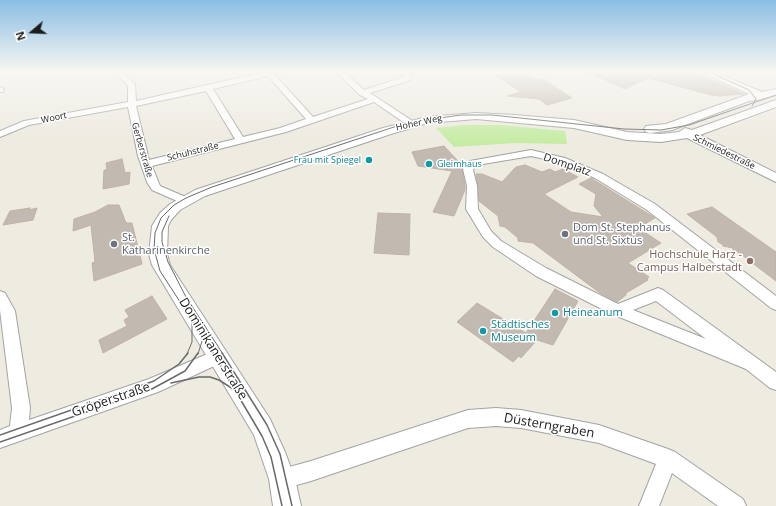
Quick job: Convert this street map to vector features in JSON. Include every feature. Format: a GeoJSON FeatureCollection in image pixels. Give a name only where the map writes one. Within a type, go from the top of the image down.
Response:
{"type":"FeatureCollection","features":[{"type":"Feature","properties":{"kind":"street","name":"Gerberstraße"},"geometry":{"type":"LineString","coordinates":[[132,96],[132,115],[152,182],[155,187],[184,200]]}},
{"type":"Feature","properties":{"kind":"street"},"geometry":{"type":"LineString","coordinates":[[132,104],[172,96]]}},
{"type":"Feature","properties":{"kind":"street"},"geometry":{"type":"LineString","coordinates":[[213,96],[241,141]]}},
{"type":"Feature","properties":{"kind":"street"},"geometry":{"type":"LineString","coordinates":[[291,96],[312,121]]}},
{"type":"Feature","properties":{"kind":"street"},"geometry":{"type":"LineString","coordinates":[[368,96],[412,124]]}},
{"type":"Feature","properties":{"kind":"street"},"geometry":{"type":"LineString","coordinates":[[574,124],[644,129],[663,128],[746,98],[757,96]]}},
{"type":"Feature","properties":{"kind":"street"},"geometry":{"type":"LineString","coordinates":[[761,96],[776,102]]}},
{"type":"Feature","properties":{"kind":"street","name":"Schuhstraße"},"geometry":{"type":"LineString","coordinates":[[146,164],[241,141],[312,121],[375,99]]}},
{"type":"Feature","properties":{"kind":"street","name":"Hoher Weg"},"geometry":{"type":"LineString","coordinates":[[165,217],[184,200],[200,193],[412,124],[438,118],[476,116],[514,118],[574,124],[640,138],[662,138],[689,134],[776,102]]}},
{"type":"Feature","properties":{"kind":"street","name":"Woort"},"geometry":{"type":"LineString","coordinates":[[0,134],[27,123],[102,108],[132,104]]}},
{"type":"Feature","properties":{"kind":"street","name":"Schmiedestraße"},"geometry":{"type":"LineString","coordinates":[[672,125],[776,178]]}},
{"type":"Feature","properties":{"kind":"street","name":"Domplatz"},"geometry":{"type":"LineString","coordinates":[[749,362],[617,310],[541,272],[497,244],[486,234],[472,209],[472,186],[468,169],[474,163],[531,153],[561,160],[599,176],[644,203],[776,304]]}},
{"type":"Feature","properties":{"kind":"street","name":"Dominikanerstraße"},"geometry":{"type":"LineString","coordinates":[[165,217],[160,226],[158,240],[158,254],[161,265],[262,427],[274,452],[282,479],[287,506]]}},
{"type":"Feature","properties":{"kind":"street","name":"Domplatz"},"geometry":{"type":"LineString","coordinates":[[617,310],[658,294],[776,382]]}},
{"type":"Feature","properties":{"kind":"street"},"geometry":{"type":"LineString","coordinates":[[0,298],[8,311],[21,408],[19,431]]}},
{"type":"Feature","properties":{"kind":"street","name":"Gröperstraße"},"geometry":{"type":"LineString","coordinates":[[0,439],[19,431],[152,386],[178,376],[219,356]]}},
{"type":"Feature","properties":{"kind":"street","name":"Düsterngraben"},"geometry":{"type":"LineString","coordinates":[[282,479],[311,471],[468,419],[496,417],[521,419],[599,434],[668,459],[736,506]]}},
{"type":"Feature","properties":{"kind":"street"},"geometry":{"type":"LineString","coordinates":[[649,506],[668,459]]}},
{"type":"Feature","properties":{"kind":"green space"},"geometry":{"type":"Polygon","coordinates":[[[463,125],[502,125],[565,131],[567,144],[515,143],[454,147],[436,128],[463,125]]]}},
{"type":"Feature","properties":{"kind":"building"},"geometry":{"type":"Polygon","coordinates":[[[507,96],[568,96],[572,98],[547,105],[539,99],[507,96]]]}},
{"type":"Feature","properties":{"kind":"building"},"geometry":{"type":"Polygon","coordinates":[[[444,146],[462,168],[465,186],[465,190],[454,216],[433,212],[452,171],[418,166],[412,152],[444,146]]]}},
{"type":"Feature","properties":{"kind":"building"},"geometry":{"type":"Polygon","coordinates":[[[122,159],[125,173],[130,172],[129,184],[103,189],[104,170],[107,170],[106,163],[122,159]]]}},
{"type":"Feature","properties":{"kind":"building","name":"Dom St. Stephanus und St. Sixtus"},"geometry":{"type":"Polygon","coordinates":[[[525,165],[542,172],[550,169],[555,172],[563,169],[578,177],[544,194],[571,212],[603,217],[594,206],[596,194],[579,184],[591,178],[655,218],[638,228],[661,243],[628,263],[649,277],[647,279],[648,280],[626,293],[626,295],[617,302],[600,293],[533,243],[518,241],[518,238],[505,227],[500,226],[498,216],[479,201],[476,174],[482,174],[502,182],[516,167],[525,165]]]}},
{"type":"Feature","properties":{"kind":"building","name":"St. Katharinenkirche"},"geometry":{"type":"Polygon","coordinates":[[[108,205],[119,205],[126,223],[132,223],[142,264],[94,281],[92,263],[95,262],[91,225],[73,231],[74,219],[95,212],[108,205]]]}},
{"type":"Feature","properties":{"kind":"building"},"geometry":{"type":"Polygon","coordinates":[[[712,207],[776,252],[776,281],[738,252],[733,251],[733,248],[723,246],[718,242],[717,237],[687,214],[712,207]]]}},
{"type":"Feature","properties":{"kind":"building"},"geometry":{"type":"Polygon","coordinates":[[[30,208],[29,210],[37,208],[33,220],[3,225],[10,211],[30,208]]]}},
{"type":"Feature","properties":{"kind":"building"},"geometry":{"type":"Polygon","coordinates":[[[378,213],[410,214],[409,255],[374,253],[378,213]]]}},
{"type":"Feature","properties":{"kind":"building"},"geometry":{"type":"Polygon","coordinates":[[[555,289],[578,301],[553,345],[537,340],[521,358],[519,356],[513,362],[457,322],[477,303],[526,333],[555,289]]]}},
{"type":"Feature","properties":{"kind":"building"},"geometry":{"type":"Polygon","coordinates":[[[152,296],[167,319],[103,353],[99,340],[127,326],[124,320],[129,317],[125,310],[152,296]]]}},
{"type":"Feature","properties":{"kind":"tram line"},"geometry":{"type":"LineString","coordinates":[[753,96],[756,99],[754,103]]}},
{"type":"Feature","properties":{"kind":"tram line"},"geometry":{"type":"LineString","coordinates":[[754,103],[774,96]]}},
{"type":"Feature","properties":{"kind":"tram line"},"geometry":{"type":"LineString","coordinates":[[203,337],[160,271],[154,249],[155,233],[161,218],[174,205],[186,198],[212,187],[394,127],[426,120],[461,115],[492,115],[624,129],[661,130],[689,125],[754,103]]}},
{"type":"Feature","properties":{"kind":"tram line"},"geometry":{"type":"LineString","coordinates":[[169,216],[162,232],[162,242],[168,262],[186,297],[223,354]]}},
{"type":"Feature","properties":{"kind":"tram line"},"geometry":{"type":"LineString","coordinates":[[187,354],[192,342],[192,322]]}},
{"type":"Feature","properties":{"kind":"tram line"},"geometry":{"type":"LineString","coordinates":[[198,354],[203,337]]}},
{"type":"Feature","properties":{"kind":"tram line"},"geometry":{"type":"LineString","coordinates":[[203,337],[214,354]]}},
{"type":"Feature","properties":{"kind":"tram line"},"geometry":{"type":"LineString","coordinates":[[0,435],[154,381],[179,364],[188,353]]}},
{"type":"Feature","properties":{"kind":"tram line"},"geometry":{"type":"LineString","coordinates":[[0,442],[150,390],[185,371],[198,353]]}},
{"type":"Feature","properties":{"kind":"tram line"},"geometry":{"type":"LineString","coordinates":[[213,353],[262,436],[271,457],[282,506]]}},
{"type":"Feature","properties":{"kind":"tram line"},"geometry":{"type":"LineString","coordinates":[[222,353],[267,425],[280,454],[292,506]]}},
{"type":"Feature","properties":{"kind":"tram line"},"geometry":{"type":"LineString","coordinates":[[171,383],[199,377],[210,377],[219,380],[233,389]]}},
{"type":"Feature","properties":{"kind":"place","name":"Frau mit Spiegel"},"geometry":{"type":"Point","coordinates":[369,160]}},
{"type":"Feature","properties":{"kind":"place","name":"Gleimhaus"},"geometry":{"type":"Point","coordinates":[429,164]}},
{"type":"Feature","properties":{"kind":"place","name":"Dom St. Stephanus und St. Sixtus"},"geometry":{"type":"Point","coordinates":[565,234]}},
{"type":"Feature","properties":{"kind":"place","name":"St. Katharinenkirche"},"geometry":{"type":"Point","coordinates":[114,244]}},
{"type":"Feature","properties":{"kind":"place","name":"Hochschule Harz - Campus Halberstadt"},"geometry":{"type":"Point","coordinates":[750,261]}},
{"type":"Feature","properties":{"kind":"place","name":"Heineanum"},"geometry":{"type":"Point","coordinates":[555,313]}},
{"type":"Feature","properties":{"kind":"place","name":"Städtisches Museum"},"geometry":{"type":"Point","coordinates":[483,331]}}]}
